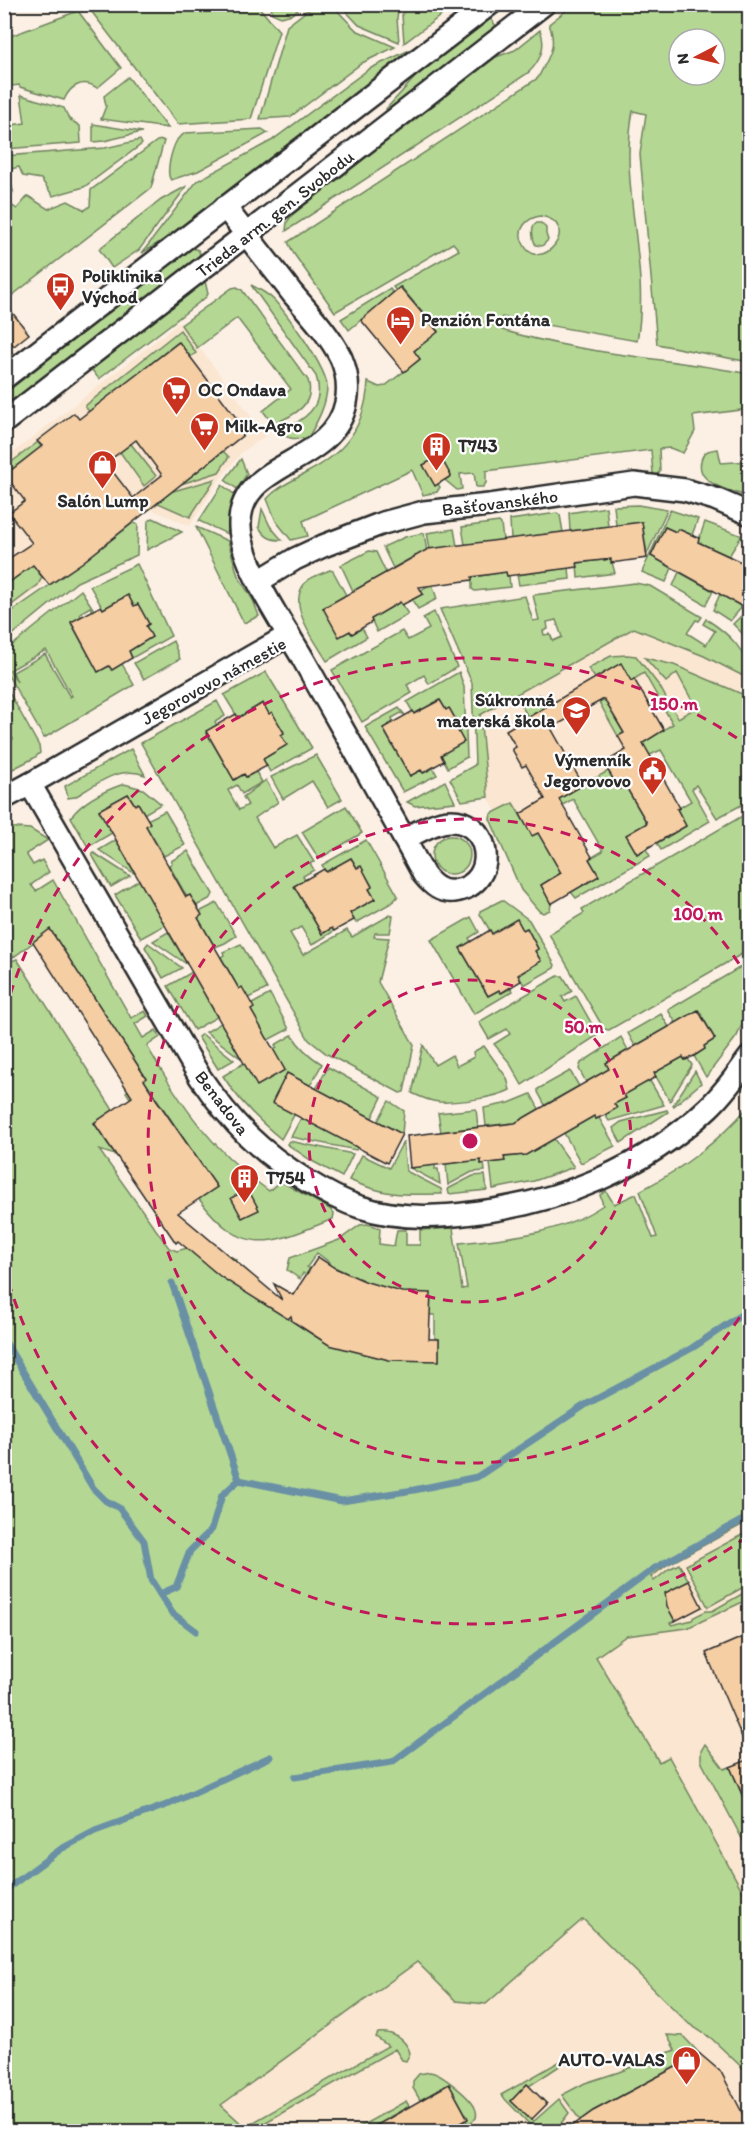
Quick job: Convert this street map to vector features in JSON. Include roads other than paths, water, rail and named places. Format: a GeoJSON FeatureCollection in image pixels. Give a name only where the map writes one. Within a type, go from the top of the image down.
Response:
{"type":"FeatureCollection","features":[{"type":"Feature","properties":{"kind":"street","name":"Trieda arm. gen. Svobodu"},"geometry":{"type":"LineString","coordinates":[[4,422],[544,4]]}},
{"type":"Feature","properties":{"kind":"street","name":"Trieda arm. gen. Svobodu"},"geometry":{"type":"LineString","coordinates":[[4,378],[487,7]]}},
{"type":"Feature","properties":{"kind":"street"},"geometry":{"type":"LineString","coordinates":[[225,207],[320,326],[346,372],[348,387],[344,409],[329,437],[310,452],[262,479],[247,497],[243,508],[240,527],[244,549],[289,635]]}},
{"type":"Feature","properties":{"kind":"street","name":"Bašťovanského"},"geometry":{"type":"LineString","coordinates":[[259,581],[323,546],[383,523],[424,512],[489,506],[634,484],[685,490],[715,499],[750,514]]}},
{"type":"Feature","properties":{"kind":"street","name":"Jegorovovo námestie"},"geometry":{"type":"LineString","coordinates":[[30,784],[289,635],[404,839]]}},
{"type":"Feature","properties":{"kind":"street"},"geometry":{"type":"LineString","coordinates":[[4,798],[30,784]]}},
{"type":"Feature","properties":{"kind":"street","name":"Benadova"},"geometry":{"type":"LineString","coordinates":[[30,784],[200,1077],[219,1105],[256,1146],[333,1196],[358,1207],[386,1214],[436,1217],[511,1208],[566,1193],[627,1166],[653,1151],[711,1106],[750,1057]]}},
{"type":"Feature","properties":{"kind":"waterway"},"geometry":{"type":"LineString","coordinates":[[172,1283],[239,1480]]}},
{"type":"Feature","properties":{"kind":"waterway"},"geometry":{"type":"LineString","coordinates":[[239,1480],[342,1501],[477,1477],[585,1405],[692,1348],[750,1309]]}},
{"type":"Feature","properties":{"kind":"waterway"},"geometry":{"type":"LineString","coordinates":[[4,1340],[93,1488],[106,1501],[119,1508],[144,1541],[151,1580],[172,1613],[196,1631]]}},
{"type":"Feature","properties":{"kind":"waterway"},"geometry":{"type":"LineString","coordinates":[[160,1594],[176,1587],[190,1551],[212,1529],[222,1495],[239,1480]]}},
{"type":"Feature","properties":{"kind":"waterway"},"geometry":{"type":"LineString","coordinates":[[295,1777],[392,1762],[655,1568],[750,1516]]}},
{"type":"Feature","properties":{"kind":"waterway"},"geometry":{"type":"LineString","coordinates":[[4,1891],[61,1849],[95,1831],[169,1804],[270,1757]]}},
{"type":"Feature","properties":{"kind":"place","name":"Poliklinika Východ"},"geometry":{"type":"Point","coordinates":[61,312]}},
{"type":"Feature","properties":{"kind":"place","name":"Penzión Fontána"},"geometry":{"type":"Point","coordinates":[400,346]}},
{"type":"Feature","properties":{"kind":"place","name":"OC Ondava"},"geometry":{"type":"Point","coordinates":[177,416]}},
{"type":"Feature","properties":{"kind":"place","name":"Milk-Agro"},"geometry":{"type":"Point","coordinates":[204,452]}},
{"type":"Feature","properties":{"kind":"place","name":"T743"},"geometry":{"type":"Point","coordinates":[437,472]}},
{"type":"Feature","properties":{"kind":"place","name":"Salón Lump"},"geometry":{"type":"Point","coordinates":[103,490]}},
{"type":"Feature","properties":{"kind":"place","name":"Súkromná materská škola"},"geometry":{"type":"Point","coordinates":[576,736]}},
{"type":"Feature","properties":{"kind":"place","name":"Výmenník Jegorovovo"},"geometry":{"type":"Point","coordinates":[652,796]}},
{"type":"Feature","properties":{"kind":"place","name":"T754"},"geometry":{"type":"Point","coordinates":[245,1204]}},
{"type":"Feature","properties":{"kind":"place","name":"AUTO-VALAS"},"geometry":{"type":"Point","coordinates":[686,2086]}}]}
